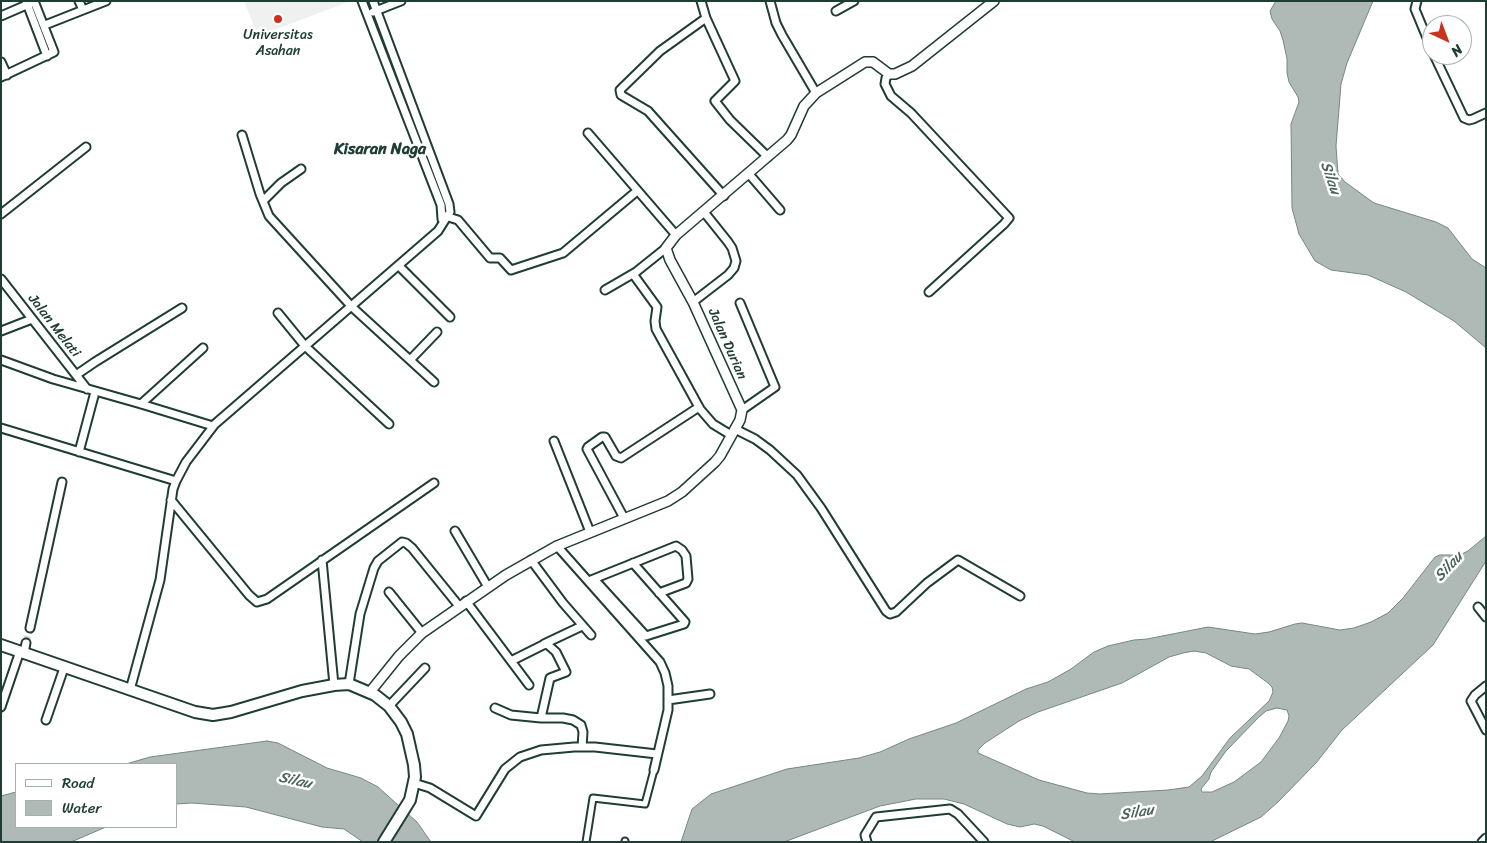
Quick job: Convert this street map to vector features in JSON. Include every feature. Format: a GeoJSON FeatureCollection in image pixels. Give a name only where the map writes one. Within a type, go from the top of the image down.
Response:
{"type":"FeatureCollection","features":[{"type":"Feature","properties":{"kind":"main road"},"geometry":{"type":"LineString","coordinates":[[1,645],[23,649],[64,668],[195,712],[213,715],[231,712],[334,684],[349,684],[370,692],[389,706],[401,722],[407,734],[414,765],[414,783],[410,800],[384,842]]}},
{"type":"Feature","properties":{"kind":"street"},"geometry":{"type":"LineString","coordinates":[[1,16],[26,3],[35,1],[54,52],[4,76],[1,62]]}},
{"type":"Feature","properties":{"kind":"street"},"geometry":{"type":"LineString","coordinates":[[79,1],[82,10]]}},
{"type":"Feature","properties":{"kind":"street"},"geometry":{"type":"LineString","coordinates":[[44,25],[106,1]]}},
{"type":"Feature","properties":{"kind":"street"},"geometry":{"type":"LineString","coordinates":[[130,690],[160,580],[171,500],[176,481],[186,462],[213,426],[441,229],[449,204],[373,1]]}},
{"type":"Feature","properties":{"kind":"street"},"geometry":{"type":"LineString","coordinates":[[367,14],[400,1]]}},
{"type":"Feature","properties":{"kind":"street"},"geometry":{"type":"LineString","coordinates":[[701,1],[706,18],[735,81],[715,101],[730,120],[768,157]]}},
{"type":"Feature","properties":{"kind":"street"},"geometry":{"type":"LineString","coordinates":[[770,1],[782,36],[816,93]]}},
{"type":"Feature","properties":{"kind":"street"},"geometry":{"type":"LineString","coordinates":[[836,11],[854,1]]}},
{"type":"Feature","properties":{"kind":"street"},"geometry":{"type":"LineString","coordinates":[[605,290],[633,274],[666,248],[676,235],[768,157],[791,135],[804,106],[816,93],[865,62],[873,62],[889,74],[895,74],[920,61],[982,6],[994,1]]}},
{"type":"Feature","properties":{"kind":"street"},"geometry":{"type":"LineString","coordinates":[[1418,1],[1415,4],[1415,10],[1422,26]]}},
{"type":"Feature","properties":{"kind":"street"},"geometry":{"type":"LineString","coordinates":[[364,2],[445,216],[460,222],[490,258],[500,258],[509,269],[515,269],[563,254],[637,191]]}},
{"type":"Feature","properties":{"kind":"street"},"geometry":{"type":"LineString","coordinates":[[26,3],[47,56]]}},
{"type":"Feature","properties":{"kind":"street"},"geometry":{"type":"LineString","coordinates":[[706,18],[660,51],[620,90],[620,95],[648,112],[724,196]]}},
{"type":"Feature","properties":{"kind":"street"},"geometry":{"type":"LineString","coordinates":[[1439,65],[1464,118],[1469,120],[1486,113]]}},
{"type":"Feature","properties":{"kind":"street"},"geometry":{"type":"LineString","coordinates":[[889,74],[885,84],[891,96],[911,113],[1009,218],[929,292]]}},
{"type":"Feature","properties":{"kind":"street"},"geometry":{"type":"LineString","coordinates":[[588,133],[676,235]]}},
{"type":"Feature","properties":{"kind":"street"},"geometry":{"type":"LineString","coordinates":[[242,135],[263,201],[270,216],[352,307],[434,382]]}},
{"type":"Feature","properties":{"kind":"street"},"geometry":{"type":"LineString","coordinates":[[1,214],[86,147]]}},
{"type":"Feature","properties":{"kind":"street"},"geometry":{"type":"LineString","coordinates":[[263,201],[281,183],[301,169]]}},
{"type":"Feature","properties":{"kind":"street"},"geometry":{"type":"LineString","coordinates":[[748,174],[780,210]]}},
{"type":"Feature","properties":{"kind":"street"},"geometry":{"type":"LineString","coordinates":[[693,302],[728,275],[736,262],[732,248],[704,212]]}},
{"type":"Feature","properties":{"kind":"street","name":"Jalan Durian"},"geometry":{"type":"LineString","coordinates":[[666,248],[670,260],[693,302],[742,410]]}},
{"type":"Feature","properties":{"kind":"street"},"geometry":{"type":"LineString","coordinates":[[399,266],[450,317]]}},
{"type":"Feature","properties":{"kind":"street"},"geometry":{"type":"LineString","coordinates":[[633,274],[657,307],[656,329],[698,407],[713,424],[755,439],[770,450],[797,476],[821,508],[886,611],[890,614],[896,612],[927,582],[958,560],[1020,596]]}},
{"type":"Feature","properties":{"kind":"street","name":"Jalan Melati"},"geometry":{"type":"LineString","coordinates":[[1,279],[87,389]]}},
{"type":"Feature","properties":{"kind":"street"},"geometry":{"type":"LineString","coordinates":[[370,692],[399,656],[422,634],[488,587],[557,546],[668,501],[682,492],[720,456],[740,420],[742,410],[775,387],[740,303]]}},
{"type":"Feature","properties":{"kind":"street"},"geometry":{"type":"LineString","coordinates":[[76,375],[182,308]]}},
{"type":"Feature","properties":{"kind":"street"},"geometry":{"type":"LineString","coordinates":[[278,313],[305,346],[389,424]]}},
{"type":"Feature","properties":{"kind":"street"},"geometry":{"type":"LineString","coordinates":[[1,332],[32,319]]}},
{"type":"Feature","properties":{"kind":"street"},"geometry":{"type":"LineString","coordinates":[[410,360],[437,332]]}},
{"type":"Feature","properties":{"kind":"street"},"geometry":{"type":"LineString","coordinates":[[141,404],[203,348]]}},
{"type":"Feature","properties":{"kind":"street"},"geometry":{"type":"LineString","coordinates":[[1,360],[53,380],[213,426]]}},
{"type":"Feature","properties":{"kind":"street"},"geometry":{"type":"LineString","coordinates":[[79,452],[95,392]]}},
{"type":"Feature","properties":{"kind":"street"},"geometry":{"type":"LineString","coordinates":[[624,518],[587,449],[588,447],[604,437],[616,456],[621,458],[698,407]]}},
{"type":"Feature","properties":{"kind":"street"},"geometry":{"type":"LineString","coordinates":[[1,428],[176,481]]}},
{"type":"Feature","properties":{"kind":"street"},"geometry":{"type":"LineString","coordinates":[[554,441],[590,532]]}},
{"type":"Feature","properties":{"kind":"street"},"geometry":{"type":"LineString","coordinates":[[30,628],[62,482]]}},
{"type":"Feature","properties":{"kind":"street"},"geometry":{"type":"LineString","coordinates":[[171,500],[249,595],[257,602],[267,599],[434,482]]}},
{"type":"Feature","properties":{"kind":"street"},"geometry":{"type":"LineString","coordinates":[[455,531],[488,587]]}},
{"type":"Feature","properties":{"kind":"street"},"geometry":{"type":"LineString","coordinates":[[349,684],[360,614],[374,568],[378,561],[402,542],[412,548],[463,604],[529,685]]}},
{"type":"Feature","properties":{"kind":"street"},"geometry":{"type":"LineString","coordinates":[[557,546],[646,636],[685,623],[633,563]]}},
{"type":"Feature","properties":{"kind":"street"},"geometry":{"type":"LineString","coordinates":[[591,580],[676,546],[686,556],[688,580],[686,583],[659,593]]}},
{"type":"Feature","properties":{"kind":"street"},"geometry":{"type":"LineString","coordinates":[[322,560],[334,684]]}},
{"type":"Feature","properties":{"kind":"street"},"geometry":{"type":"LineString","coordinates":[[531,560],[591,635]]}},
{"type":"Feature","properties":{"kind":"street"},"geometry":{"type":"LineString","coordinates":[[586,842],[593,798],[645,804],[668,710],[668,686],[660,662],[591,580]]}},
{"type":"Feature","properties":{"kind":"street"},"geometry":{"type":"LineString","coordinates":[[389,592],[422,634]]}},
{"type":"Feature","properties":{"kind":"street"},"geometry":{"type":"LineString","coordinates":[[1478,607],[1486,617]]}},
{"type":"Feature","properties":{"kind":"street"},"geometry":{"type":"LineString","coordinates":[[511,662],[582,626]]}},
{"type":"Feature","properties":{"kind":"street"},"geometry":{"type":"LineString","coordinates":[[541,718],[550,678],[566,672],[556,652],[547,644],[543,645]]}},
{"type":"Feature","properties":{"kind":"street"},"geometry":{"type":"LineString","coordinates":[[1,707],[23,649]]}},
{"type":"Feature","properties":{"kind":"street"},"geometry":{"type":"LineString","coordinates":[[46,720],[64,668]]}},
{"type":"Feature","properties":{"kind":"street"},"geometry":{"type":"LineString","coordinates":[[389,706],[425,668]]}},
{"type":"Feature","properties":{"kind":"street"},"geometry":{"type":"LineString","coordinates":[[1486,686],[1471,701],[1486,730]]}},
{"type":"Feature","properties":{"kind":"street"},"geometry":{"type":"LineString","coordinates":[[668,700],[710,694]]}},
{"type":"Feature","properties":{"kind":"street"},"geometry":{"type":"LineString","coordinates":[[495,708],[511,715],[573,720],[581,725],[583,732],[582,747]]}},
{"type":"Feature","properties":{"kind":"street"},"geometry":{"type":"LineString","coordinates":[[414,783],[430,788],[476,816],[505,769],[520,757],[541,750],[582,747],[657,754]]}},
{"type":"Feature","properties":{"kind":"street"},"geometry":{"type":"LineString","coordinates":[[867,842],[865,835],[876,817],[950,810],[958,814],[984,842]]}},
{"type":"Feature","properties":{"kind":"street"},"geometry":{"type":"LineString","coordinates":[[1482,842],[1486,838]]}},
{"type":"Feature","properties":{"kind":"shaded area","name":"Universitas Asahan"},"geometry":{"type":"Polygon","coordinates":[[[244,1],[351,1],[258,36],[244,1]]]}},
{"type":"Feature","properties":{"kind":"water","name":"Silau"},"geometry":{"type":"Polygon","coordinates":[[[1276,1],[1373,1],[1347,63],[1341,84],[1336,146],[1338,174],[1345,182],[1374,203],[1436,222],[1448,228],[1472,259],[1486,268],[1486,348],[1454,321],[1406,292],[1368,275],[1331,270],[1315,261],[1299,234],[1292,208],[1291,124],[1299,102],[1289,82],[1283,40],[1270,11],[1276,1]]]}},
{"type":"Feature","properties":{"kind":"water","name":"Silau"},"geometry":{"type":"Polygon","coordinates":[[[1486,536],[1486,561],[1433,645],[1342,730],[1316,763],[1278,802],[1261,817],[1210,842],[1075,842],[1043,826],[1034,824],[1020,827],[1007,824],[964,804],[944,799],[916,799],[880,806],[784,842],[681,842],[692,809],[711,794],[787,769],[859,758],[880,752],[909,739],[956,723],[1026,689],[1048,682],[1071,669],[1094,652],[1108,646],[1208,627],[1255,634],[1302,623],[1340,630],[1354,628],[1388,613],[1403,598],[1435,557],[1440,555],[1460,555],[1486,536]],[[1194,651],[1169,657],[1122,683],[1038,712],[1019,721],[985,743],[978,750],[978,753],[1039,780],[1087,793],[1168,790],[1189,787],[1202,776],[1230,738],[1269,701],[1273,692],[1272,687],[1268,683],[1249,669],[1231,666],[1206,653],[1194,651]],[[1277,708],[1266,711],[1226,751],[1201,789],[1202,792],[1212,792],[1234,782],[1261,762],[1279,738],[1288,721],[1287,710],[1277,708]]]}},
{"type":"Feature","properties":{"kind":"water","name":"Silau"},"geometry":{"type":"Polygon","coordinates":[[[267,741],[278,743],[327,768],[361,778],[378,787],[417,822],[431,842],[363,842],[344,829],[322,827],[246,807],[192,803],[178,804],[178,763],[129,763],[150,757],[267,741]]]}},
{"type":"Feature","properties":{"kind":"water"},"geometry":{"type":"Polygon","coordinates":[[[15,792],[15,828],[104,828],[71,842],[1,842],[1,796],[15,792]]]}},
{"type":"Feature","properties":{"kind":"tunnel"},"geometry":{"type":"LineString","coordinates":[[26,643],[30,628]]}},
{"type":"Feature","properties":{"kind":"place","name":"Universitas Asahan"},"geometry":{"type":"Point","coordinates":[278,19]}},
{"type":"Feature","properties":{"kind":"district","name":"Kisaran Naga"},"geometry":{"type":"Point","coordinates":[380,150]}}]}
